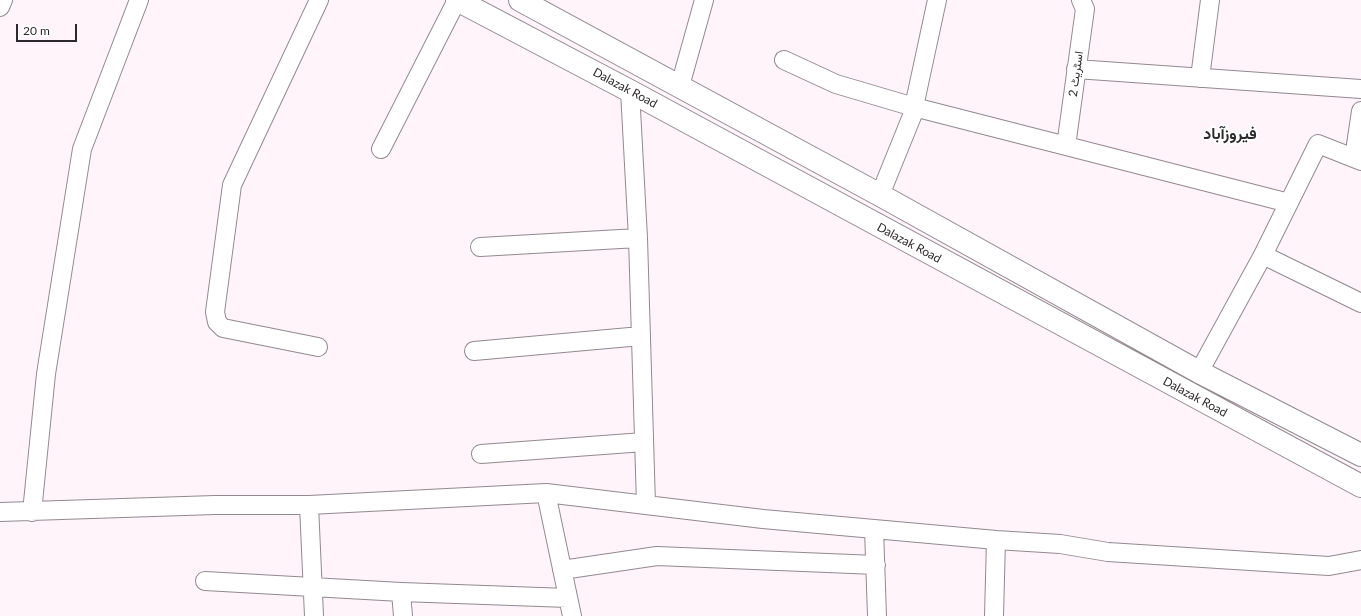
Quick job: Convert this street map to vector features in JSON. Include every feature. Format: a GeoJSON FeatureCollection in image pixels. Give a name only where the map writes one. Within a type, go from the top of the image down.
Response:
{"type":"FeatureCollection","features":[{"type":"Feature","properties":{"kind":"main road","name":"Dalazak Road"},"geometry":{"type":"LineString","coordinates":[[457,0],[630,91],[1361,486]]}},
{"type":"Feature","properties":{"kind":"main road","name":"Dalazak Road"},"geometry":{"type":"LineString","coordinates":[[520,0],[880,195],[1199,372],[1361,455]]}},
{"type":"Feature","properties":{"kind":"main road"},"geometry":{"type":"LineString","coordinates":[[871,222],[880,195]]}},
{"type":"Feature","properties":{"kind":"street"},"geometry":{"type":"LineString","coordinates":[[0,7],[2,0]]}},
{"type":"Feature","properties":{"kind":"street"},"geometry":{"type":"LineString","coordinates":[[32,512],[46,374],[82,149],[139,0]]}},
{"type":"Feature","properties":{"kind":"street"},"geometry":{"type":"LineString","coordinates":[[318,347],[223,328],[217,322],[215,312],[232,185],[319,0]]}},
{"type":"Feature","properties":{"kind":"street"},"geometry":{"type":"LineString","coordinates":[[381,149],[457,0]]}},
{"type":"Feature","properties":{"kind":"street"},"geometry":{"type":"LineString","coordinates":[[680,86],[704,0]]}},
{"type":"Feature","properties":{"kind":"street"},"geometry":{"type":"LineString","coordinates":[[880,195],[914,107],[937,0]]}},
{"type":"Feature","properties":{"kind":"street"},"geometry":{"type":"LineString","coordinates":[[1200,78],[1210,0]]}},
{"type":"Feature","properties":{"kind":"street","name":"اسٹریٹ 2"},"geometry":{"type":"LineString","coordinates":[[1066,146],[1085,9],[1082,1]]}},
{"type":"Feature","properties":{"kind":"street"},"geometry":{"type":"LineString","coordinates":[[784,60],[836,84],[914,107],[1289,203]]}},
{"type":"Feature","properties":{"kind":"street"},"geometry":{"type":"LineString","coordinates":[[1076,69],[1361,89]]}},
{"type":"Feature","properties":{"kind":"street"},"geometry":{"type":"LineString","coordinates":[[630,91],[638,238],[646,505]]}},
{"type":"Feature","properties":{"kind":"street"},"geometry":{"type":"LineString","coordinates":[[1199,372],[1263,255],[1318,144],[1358,160],[1361,111]]}},
{"type":"Feature","properties":{"kind":"street"},"geometry":{"type":"LineString","coordinates":[[480,247],[638,238]]}},
{"type":"Feature","properties":{"kind":"street"},"geometry":{"type":"LineString","coordinates":[[1263,255],[1361,303]]}},
{"type":"Feature","properties":{"kind":"street"},"geometry":{"type":"LineString","coordinates":[[474,351],[641,336]]}},
{"type":"Feature","properties":{"kind":"street"},"geometry":{"type":"LineString","coordinates":[[481,454],[644,442]]}},
{"type":"Feature","properties":{"kind":"street"},"geometry":{"type":"LineString","coordinates":[[0,512],[215,505],[309,505],[546,493],[763,519],[996,540],[1060,544],[1108,552],[1328,566],[1361,560]]}},
{"type":"Feature","properties":{"kind":"street"},"geometry":{"type":"LineString","coordinates":[[546,493],[572,616]]}},
{"type":"Feature","properties":{"kind":"street"},"geometry":{"type":"LineString","coordinates":[[309,505],[314,616]]}},
{"type":"Feature","properties":{"kind":"street"},"geometry":{"type":"LineString","coordinates":[[874,529],[877,616]]}},
{"type":"Feature","properties":{"kind":"street"},"geometry":{"type":"LineString","coordinates":[[994,616],[996,540]]}},
{"type":"Feature","properties":{"kind":"street"},"geometry":{"type":"LineString","coordinates":[[562,570],[657,556],[876,565]]}},
{"type":"Feature","properties":{"kind":"street"},"geometry":{"type":"LineString","coordinates":[[205,581],[401,592],[568,598]]}},
{"type":"Feature","properties":{"kind":"street"},"geometry":{"type":"LineString","coordinates":[[401,592],[403,616]]}},
{"type":"Feature","properties":{"kind":"district","name":"فیروزآباد"},"geometry":{"type":"Point","coordinates":[1230,134]}}]}
